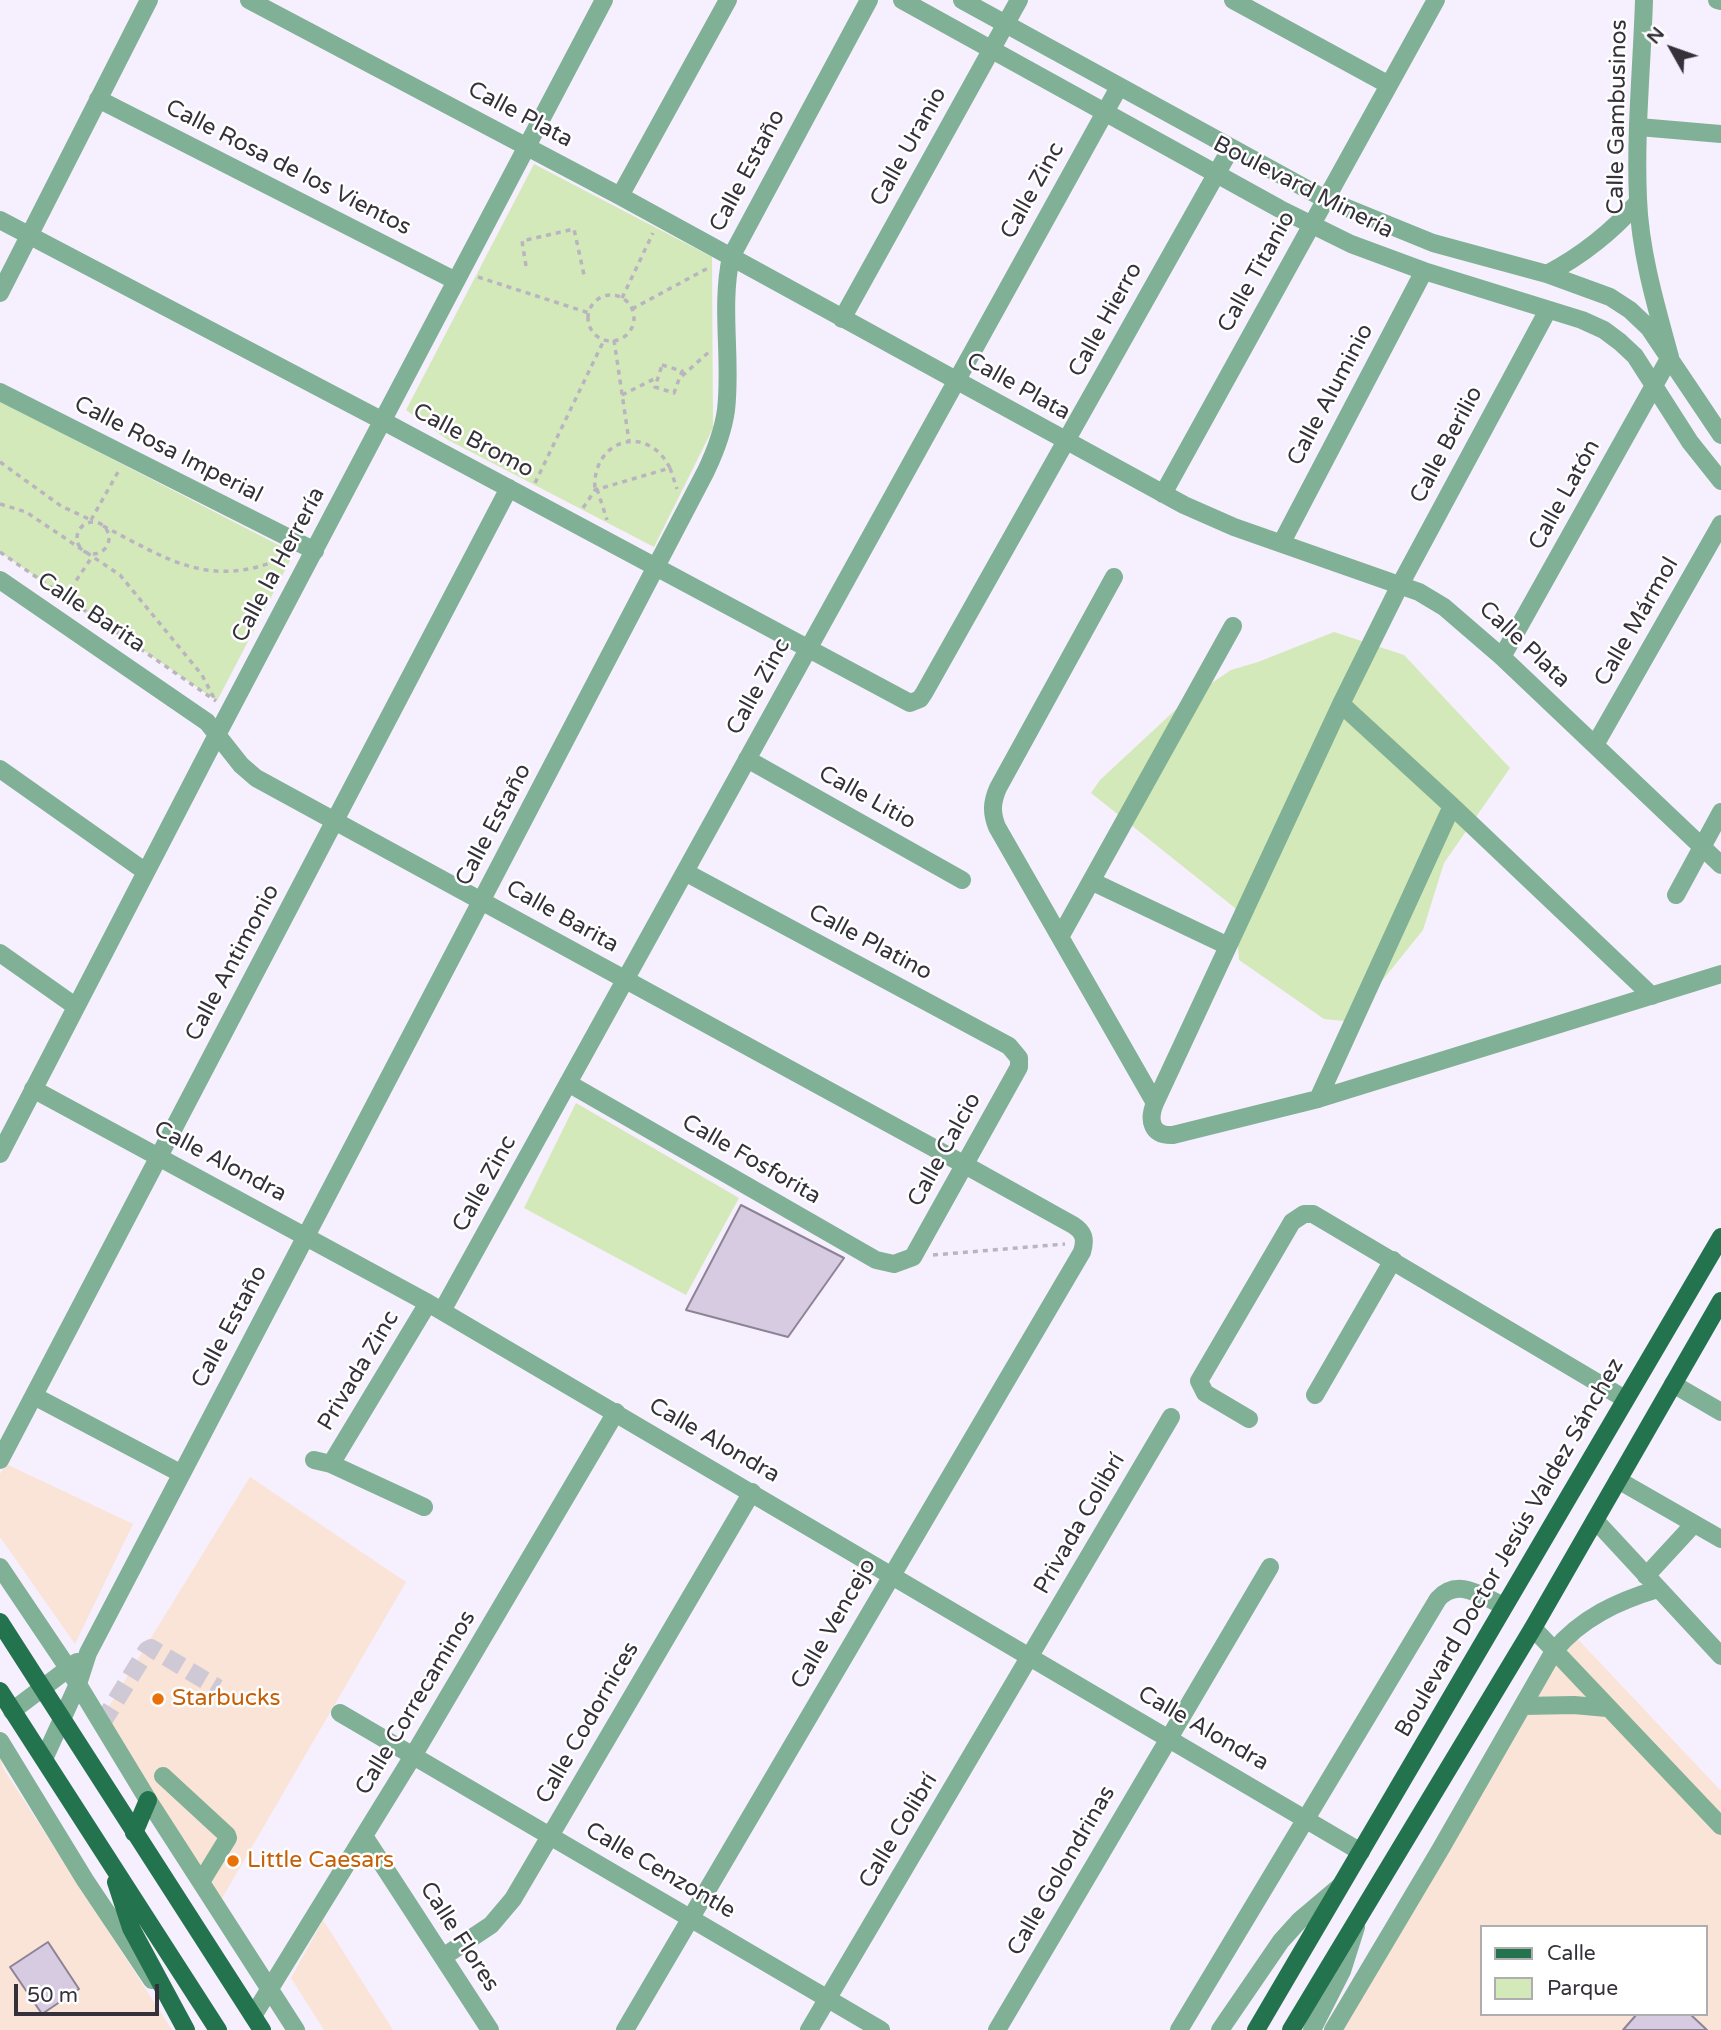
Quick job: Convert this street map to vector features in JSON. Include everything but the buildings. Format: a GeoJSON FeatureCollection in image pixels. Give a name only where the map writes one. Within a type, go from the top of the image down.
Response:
{"type":"FeatureCollection","features":[{"type":"Feature","properties":{"kind":"main road","name":"Boulevard Doctor Jesús Valdez Sánchez"},"geometry":{"type":"LineString","coordinates":[[1255,2030],[1721,1237]]}},
{"type":"Feature","properties":{"kind":"main road"},"geometry":{"type":"LineString","coordinates":[[1290,2030],[1533,1628],[1721,1301]]}},
{"type":"Feature","properties":{"kind":"main road"},"geometry":{"type":"LineString","coordinates":[[0,1622],[258,2023]]}},
{"type":"Feature","properties":{"kind":"main road"},"geometry":{"type":"LineString","coordinates":[[0,1691],[218,2030]]}},
{"type":"Feature","properties":{"kind":"main road"},"geometry":{"type":"LineString","coordinates":[[134,1833],[148,1800]]}},
{"type":"Feature","properties":{"kind":"main road"},"geometry":{"type":"LineString","coordinates":[[112,1864],[131,1928],[185,2030]]}},
{"type":"Feature","properties":{"kind":"street"},"geometry":{"type":"LineString","coordinates":[[0,293],[149,0]]}},
{"type":"Feature","properties":{"kind":"street","name":"Calle Plata"},"geometry":{"type":"LineString","coordinates":[[248,0],[620,196],[722,257],[842,318],[1163,494],[1207,516],[1419,592],[1444,607],[1502,657],[1721,865]]}},
{"type":"Feature","properties":{"kind":"street"},"geometry":{"type":"LineString","coordinates":[[620,196],[728,0]]}},
{"type":"Feature","properties":{"kind":"street","name":"Calle Estaño"},"geometry":{"type":"LineString","coordinates":[[44,1759],[78,1684],[88,1653],[180,1473],[706,471],[723,429],[726,409],[728,282],[722,257],[869,0]]}},
{"type":"Feature","properties":{"kind":"street","name":"Boulevard Minería"},"geometry":{"type":"LineString","coordinates":[[902,0],[1311,225],[1351,244],[1424,271],[1582,320],[1620,342],[1635,356],[1690,442],[1721,481]]}},
{"type":"Feature","properties":{"kind":"street","name":"Boulevard Minería"},"geometry":{"type":"LineString","coordinates":[[962,0],[1325,199],[1401,232],[1547,274],[1610,297],[1630,310],[1649,328],[1721,435]]}},
{"type":"Feature","properties":{"kind":"street","name":"Calle Uranio"},"geometry":{"type":"LineString","coordinates":[[842,318],[1018,0]]}},
{"type":"Feature","properties":{"kind":"street"},"geometry":{"type":"LineString","coordinates":[[1233,0],[1390,85]]}},
{"type":"Feature","properties":{"kind":"street","name":"Calle Titanio"},"geometry":{"type":"LineString","coordinates":[[1163,494],[1436,0]]}},
{"type":"Feature","properties":{"kind":"street","name":"Calle Gambusinos"},"geometry":{"type":"LineString","coordinates":[[1644,0],[1638,202],[1648,267],[1670,357]]}},
{"type":"Feature","properties":{"kind":"street","name":"Calle la Herrería"},"geometry":{"type":"LineString","coordinates":[[0,1154],[526,146],[595,3]]}},
{"type":"Feature","properties":{"kind":"street","name":"Calle Zinc"},"geometry":{"type":"LineString","coordinates":[[435,1307],[568,1083],[1119,87]]}},
{"type":"Feature","properties":{"kind":"street","name":"Calle Rosa de los Vientos"},"geometry":{"type":"LineString","coordinates":[[98,99],[456,281]]}},
{"type":"Feature","properties":{"kind":"street"},"geometry":{"type":"LineString","coordinates":[[1639,127],[1721,134]]}},
{"type":"Feature","properties":{"kind":"street","name":"Calle Hierro"},"geometry":{"type":"LineString","coordinates":[[920,699],[1231,148]]}},
{"type":"Feature","properties":{"kind":"street"},"geometry":{"type":"LineString","coordinates":[[1547,274],[1597,244],[1638,202]]}},
{"type":"Feature","properties":{"kind":"street","name":"Calle Bromo"},"geometry":{"type":"LineString","coordinates":[[0,220],[509,488],[904,702],[920,699]]}},
{"type":"Feature","properties":{"kind":"street"},"geometry":{"type":"LineString","coordinates":[[1483,290],[1493,260]]}},
{"type":"Feature","properties":{"kind":"street","name":"Calle Aluminio"},"geometry":{"type":"LineString","coordinates":[[1282,542],[1424,271]]}},
{"type":"Feature","properties":{"kind":"street","name":"Calle Berilio"},"geometry":{"type":"LineString","coordinates":[[1155,1103],[1390,604],[1548,310]]}},
{"type":"Feature","properties":{"kind":"street","name":"Calle Latón"},"geometry":{"type":"LineString","coordinates":[[1502,657],[1670,357]]}},
{"type":"Feature","properties":{"kind":"street","name":"Calle Rosa Imperial"},"geometry":{"type":"LineString","coordinates":[[0,392],[315,551]]}},
{"type":"Feature","properties":{"kind":"street","name":"Calle Antimonio"},"geometry":{"type":"LineString","coordinates":[[0,1460],[509,488]]}},
{"type":"Feature","properties":{"kind":"street","name":"Calle Mármol"},"geometry":{"type":"LineString","coordinates":[[1595,745],[1721,524]]}},
{"type":"Feature","properties":{"kind":"street"},"geometry":{"type":"LineString","coordinates":[[1114,577],[993,800],[993,818],[1155,1103],[1150,1114],[1157,1131],[1165,1135],[1318,1099],[1721,974]]}},
{"type":"Feature","properties":{"kind":"street","name":"Calle Barita"},"geometry":{"type":"LineString","coordinates":[[0,580],[194,713],[218,733],[241,765],[256,778],[1079,1229],[1084,1243]]}},
{"type":"Feature","properties":{"kind":"street"},"geometry":{"type":"LineString","coordinates":[[1060,937],[1233,626]]}},
{"type":"Feature","properties":{"kind":"street"},"geometry":{"type":"LineString","coordinates":[[1341,704],[1652,996]]}},
{"type":"Feature","properties":{"kind":"street","name":"Calle Litio"},"geometry":{"type":"LineString","coordinates":[[747,759],[962,880]]}},
{"type":"Feature","properties":{"kind":"street"},"geometry":{"type":"LineString","coordinates":[[0,769],[146,872]]}},
{"type":"Feature","properties":{"kind":"street"},"geometry":{"type":"LineString","coordinates":[[1318,1099],[1452,806]]}},
{"type":"Feature","properties":{"kind":"street"},"geometry":{"type":"LineString","coordinates":[[1676,895],[1721,812]]}},
{"type":"Feature","properties":{"kind":"street","name":"Calle Platino"},"geometry":{"type":"LineString","coordinates":[[685,872],[1009,1046],[1019,1058],[1019,1067]]}},
{"type":"Feature","properties":{"kind":"street"},"geometry":{"type":"LineString","coordinates":[[1091,881],[1228,946]]}},
{"type":"Feature","properties":{"kind":"street"},"geometry":{"type":"LineString","coordinates":[[0,953],[75,1006]]}},
{"type":"Feature","properties":{"kind":"street","name":"Calle Calcio"},"geometry":{"type":"LineString","coordinates":[[913,1257],[1019,1067]]}},
{"type":"Feature","properties":{"kind":"street","name":"Calle Fosforita"},"geometry":{"type":"LineString","coordinates":[[568,1083],[876,1260],[894,1264],[913,1257]]}},
{"type":"Feature","properties":{"kind":"street","name":"Calle Alondra"},"geometry":{"type":"LineString","coordinates":[[33,1089],[435,1307],[1306,1817],[1361,1852]]}},
{"type":"Feature","properties":{"kind":"street"},"geometry":{"type":"LineString","coordinates":[[1249,1419],[1205,1393],[1199,1381],[1292,1222],[1304,1214],[1313,1214],[1625,1399]]}},
{"type":"Feature","properties":{"kind":"street","name":"Calle Vencejo"},"geometry":{"type":"LineString","coordinates":[[625,2030],[1082,1252],[1084,1243]]}},
{"type":"Feature","properties":{"kind":"street"},"geometry":{"type":"LineString","coordinates":[[1315,1395],[1393,1261]]}},
{"type":"Feature","properties":{"kind":"street","name":"Privada Zinc"},"geometry":{"type":"LineString","coordinates":[[424,1507],[323,1462],[435,1307]]}},
{"type":"Feature","properties":{"kind":"street"},"geometry":{"type":"LineString","coordinates":[[1673,1384],[1721,1412]]}},
{"type":"Feature","properties":{"kind":"street"},"geometry":{"type":"LineString","coordinates":[[34,1396],[180,1473]]}},
{"type":"Feature","properties":{"kind":"street","name":"Calle Correcaminos"},"geometry":{"type":"LineString","coordinates":[[258,2023],[270,1989],[413,1756],[616,1412]]}},
{"type":"Feature","properties":{"kind":"street","name":"Privada Colibrí"},"geometry":{"type":"LineString","coordinates":[[1031,1656],[1171,1417]]}},
{"type":"Feature","properties":{"kind":"street"},"geometry":{"type":"LineString","coordinates":[[1618,1480],[1721,1539]]}},
{"type":"Feature","properties":{"kind":"street","name":"Calle Codornices"},"geometry":{"type":"LineString","coordinates":[[443,1957],[478,1935],[503,1913],[752,1492]]}},
{"type":"Feature","properties":{"kind":"street"},"geometry":{"type":"LineString","coordinates":[[1595,1520],[1721,1656]]}},
{"type":"Feature","properties":{"kind":"street"},"geometry":{"type":"LineString","coordinates":[[1333,2030],[1554,1651],[1587,1620],[1634,1596],[1652,1582],[1693,1525]]}},
{"type":"Feature","properties":{"kind":"street"},"geometry":{"type":"LineString","coordinates":[[0,1567],[68,1668],[148,1800],[296,2030]]}},
{"type":"Feature","properties":{"kind":"street","name":"Calle Golondrinas"},"geometry":{"type":"LineString","coordinates":[[997,2030],[1270,1567]]}},
{"type":"Feature","properties":{"kind":"street"},"geometry":{"type":"LineString","coordinates":[[1179,2030],[1438,1599],[1446,1590],[1456,1587],[1504,1606]]}},
{"type":"Feature","properties":{"kind":"street"},"geometry":{"type":"LineString","coordinates":[[1533,1628],[1721,1826]]}},
{"type":"Feature","properties":{"kind":"street","name":"Calle Estaño"},"geometry":{"type":"LineString","coordinates":[[12,1711],[88,1653]]}},
{"type":"Feature","properties":{"kind":"street","name":"Calle Colibrí"},"geometry":{"type":"LineString","coordinates":[[809,2030],[1031,1656]]}},
{"type":"Feature","properties":{"kind":"street"},"geometry":{"type":"LineString","coordinates":[[1523,1706],[1574,1705],[1607,1708]]}},
{"type":"Feature","properties":{"kind":"street","name":"Calle Cenzontle"},"geometry":{"type":"LineString","coordinates":[[340,1713],[881,2030]]}},
{"type":"Feature","properties":{"kind":"street"},"geometry":{"type":"LineString","coordinates":[[0,1741],[85,1880],[185,2030]]}},
{"type":"Feature","properties":{"kind":"street"},"geometry":{"type":"LineString","coordinates":[[163,1776],[225,1831],[228,1838],[201,1882]]}},
{"type":"Feature","properties":{"kind":"street","name":"Calle Flores"},"geometry":{"type":"LineString","coordinates":[[364,1836],[490,2030]]}},
{"type":"Feature","properties":{"kind":"street","name":"Boulevard Doctor Jesús Valdez Sánchez"},"geometry":{"type":"LineString","coordinates":[[1220,2030],[1281,1941],[1300,1920],[1341,1885]]}},
{"type":"Feature","properties":{"kind":"street"},"geometry":{"type":"LineString","coordinates":[[1312,2030],[1342,1971],[1358,1918]]}},
{"type":"Feature","properties":{"kind":"path"},"geometry":{"type":"LineString","coordinates":[[622,298],[655,228]]}},
{"type":"Feature","properties":{"kind":"path"},"geometry":{"type":"LineString","coordinates":[[526,265],[522,240],[574,229],[584,275]]}},
{"type":"Feature","properties":{"kind":"path"},"geometry":{"type":"LineString","coordinates":[[632,309],[712,266],[722,257]]}},
{"type":"Feature","properties":{"kind":"path"},"geometry":{"type":"LineString","coordinates":[[482,265],[476,277],[589,313]]}},
{"type":"Feature","properties":{"kind":"path"},"geometry":{"type":"LineString","coordinates":[[712,266],[712,279]]}},
{"type":"Feature","properties":{"kind":"path"},"geometry":{"type":"LineString","coordinates":[[600,298],[622,298],[632,309],[634,316],[630,330],[625,336],[604,340],[592,331],[589,313],[600,298]]}},
{"type":"Feature","properties":{"kind":"path"},"geometry":{"type":"LineString","coordinates":[[534,485],[604,340]]}},
{"type":"Feature","properties":{"kind":"path"},"geometry":{"type":"LineString","coordinates":[[614,340],[629,441]]}},
{"type":"Feature","properties":{"kind":"path"},"geometry":{"type":"LineString","coordinates":[[680,377],[712,348],[712,362]]}},
{"type":"Feature","properties":{"kind":"path"},"geometry":{"type":"LineString","coordinates":[[662,365],[682,371],[674,393],[655,387],[658,377],[662,365]]}},
{"type":"Feature","properties":{"kind":"path"},"geometry":{"type":"LineString","coordinates":[[622,395],[658,377]]}},
{"type":"Feature","properties":{"kind":"path"},"geometry":{"type":"LineString","coordinates":[[599,519],[608,523],[594,477],[605,452],[616,445],[629,441],[654,447],[670,468],[679,496],[682,489]]}},
{"type":"Feature","properties":{"kind":"path"},"geometry":{"type":"LineString","coordinates":[[0,462],[61,506],[170,559],[213,571],[238,572],[256,568],[292,552]]}},
{"type":"Feature","properties":{"kind":"path"},"geometry":{"type":"LineString","coordinates":[[84,552],[78,544],[77,534],[83,525],[91,521],[122,464]]}},
{"type":"Feature","properties":{"kind":"path"},"geometry":{"type":"LineString","coordinates":[[670,468],[678,475]]}},
{"type":"Feature","properties":{"kind":"path"},"geometry":{"type":"LineString","coordinates":[[590,514],[582,509],[596,489],[670,468]]}},
{"type":"Feature","properties":{"kind":"path"},"geometry":{"type":"LineString","coordinates":[[0,504],[26,512],[84,552],[93,555],[126,581],[202,675],[216,700],[0,552]]}},
{"type":"Feature","properties":{"kind":"path"},"geometry":{"type":"LineString","coordinates":[[52,616],[93,555],[104,550],[108,540],[103,526]]}},
{"type":"Feature","properties":{"kind":"path"},"geometry":{"type":"LineString","coordinates":[[913,1257],[1084,1243]]}},
{"type":"Feature","properties":{"kind":"shaded area"},"geometry":{"type":"Polygon","coordinates":[[[6,1464],[133,1524],[75,1644],[0,1537],[0,1474],[6,1464]]]}},
{"type":"Feature","properties":{"kind":"shaded area"},"geometry":{"type":"Polygon","coordinates":[[[250,1477],[406,1582],[221,1900],[103,1716],[250,1477]]]}},
{"type":"Feature","properties":{"kind":"shaded area"},"geometry":{"type":"Polygon","coordinates":[[[1572,1633],[1721,1791],[1721,2030],[1339,2030],[1572,1633]]]}},
{"type":"Feature","properties":{"kind":"shaded area"},"geometry":{"type":"Polygon","coordinates":[[[0,1755],[3,1768],[172,2030],[0,2030],[0,1755]]]}},
{"type":"Feature","properties":{"kind":"shaded area"},"geometry":{"type":"Polygon","coordinates":[[[323,1920],[393,2030],[324,2030],[291,1978],[323,1920]]]}},
{"type":"Feature","properties":{"kind":"green space"},"geometry":{"type":"Polygon","coordinates":[[[534,164],[712,257],[713,428],[654,547],[448,440],[406,410],[534,164]]]}},
{"type":"Feature","properties":{"kind":"green space"},"geometry":{"type":"Polygon","coordinates":[[[0,401],[294,553],[217,701],[0,552],[0,401]]]}},
{"type":"Feature","properties":{"kind":"green space"},"geometry":{"type":"Polygon","coordinates":[[[1334,632],[1404,655],[1510,768],[1444,863],[1423,930],[1373,992],[1344,1021],[1324,1019],[1239,960],[1235,908],[1091,793],[1100,780],[1185,701],[1231,670],[1334,632]]]}},
{"type":"Feature","properties":{"kind":"green space"},"geometry":{"type":"Polygon","coordinates":[[[576,1103],[739,1198],[686,1295],[524,1208],[576,1103]]]}},
{"type":"Feature","properties":{"kind":"tunnel"},"geometry":{"type":"LineString","coordinates":[[102,1723],[147,1650],[151,1648],[218,1688]]}},
{"type":"Feature","properties":{"kind":"place","name":"Starbucks"},"geometry":{"type":"Point","coordinates":[158,1699]}},
{"type":"Feature","properties":{"kind":"place","name":"Little Caesars"},"geometry":{"type":"Point","coordinates":[233,1861]}}]}
